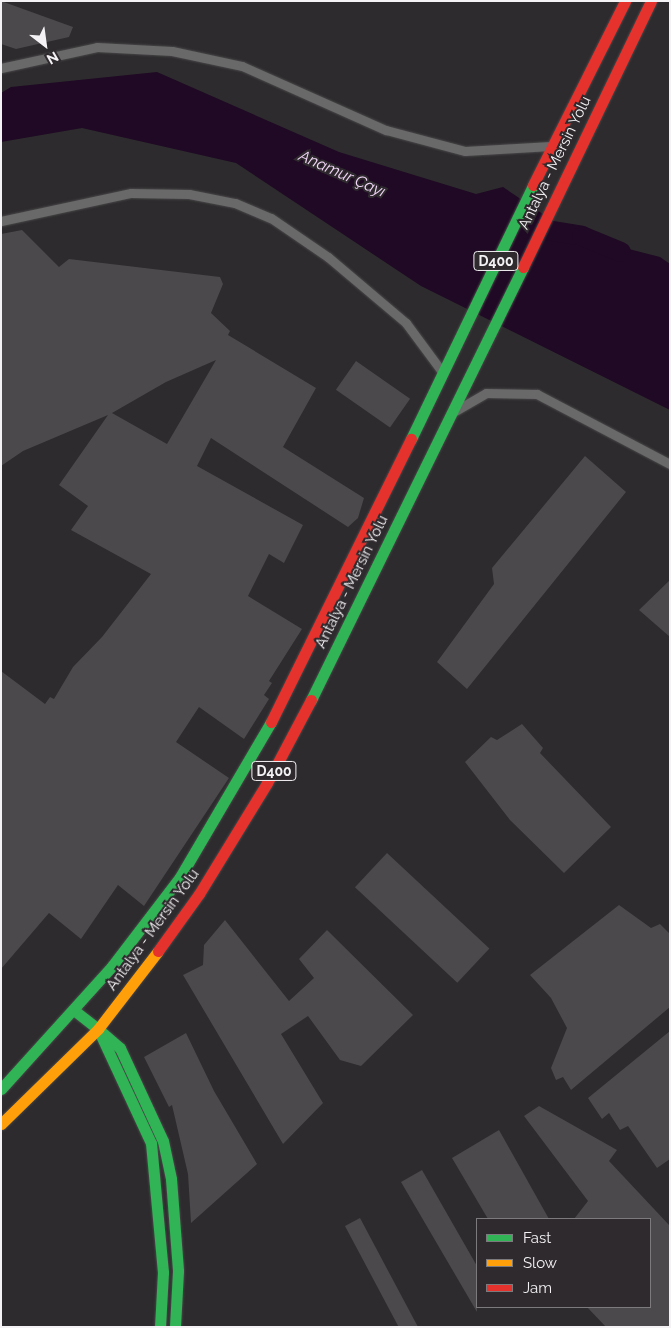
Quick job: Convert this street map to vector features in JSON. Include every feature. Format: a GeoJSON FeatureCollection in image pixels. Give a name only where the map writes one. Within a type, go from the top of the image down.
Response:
{"type":"FeatureCollection","features":[{"type":"Feature","properties":{"kind":"main road","name":"Antalya - Mersin Yolu"},"geometry":{"type":"LineString","coordinates":[[1,1089],[75,1011],[180,877],[246,769],[326,617],[551,146],[625,1]]}},
{"type":"Feature","properties":{"kind":"main road","name":"Antalya - Mersin Yolu"},"geometry":{"type":"LineString","coordinates":[[1,1124],[98,1029],[199,894],[267,783],[346,630],[471,368],[652,1]]}},
{"type":"Feature","properties":{"kind":"main road"},"geometry":{"type":"LineString","coordinates":[[75,1011],[120,1048],[163,1141],[171,1179],[178,1270],[174,1327]]}},
{"type":"Feature","properties":{"kind":"main road"},"geometry":{"type":"LineString","coordinates":[[98,1029],[151,1144],[157,1181],[163,1272],[160,1327]]}},
{"type":"Feature","properties":{"kind":"street"},"geometry":{"type":"LineString","coordinates":[[1,68],[97,47],[172,51],[242,66],[386,130],[465,150],[551,146]]}},
{"type":"Feature","properties":{"kind":"street"},"geometry":{"type":"LineString","coordinates":[[1,221],[131,193],[189,194],[235,203],[270,218],[328,257],[406,323],[443,374]]}},
{"type":"Feature","properties":{"kind":"street"},"geometry":{"type":"LineString","coordinates":[[449,415],[486,393],[537,394],[670,464]]}},
{"type":"Feature","properties":{"kind":"water"},"geometry":{"type":"Polygon","coordinates":[[[157,72],[339,152],[476,194],[503,187],[574,235],[660,257],[670,264],[670,410],[421,286],[236,163],[82,128],[1,142],[1,93],[11,87],[157,72]]]}},
{"type":"Feature","properties":{"kind":"building"},"geometry":{"type":"Polygon","coordinates":[[[1,1],[73,27],[69,37],[16,49],[1,44],[1,1]]]}},
{"type":"Feature","properties":{"kind":"building"},"geometry":{"type":"Polygon","coordinates":[[[22,230],[59,267],[69,259],[220,277],[223,284],[211,313],[230,331],[228,335],[316,388],[283,447],[364,498],[358,518],[348,527],[211,438],[197,466],[303,525],[284,563],[269,554],[248,596],[302,629],[269,681],[272,683],[264,695],[269,699],[244,739],[199,707],[176,742],[229,778],[144,906],[118,885],[81,939],[49,913],[1,969],[1,671],[45,704],[50,697],[54,699],[73,667],[102,637],[151,574],[71,530],[88,506],[59,485],[108,415],[23,451],[1,466],[1,234],[22,230]],[[216,360],[166,382],[112,413],[167,444],[216,360]]]}},
{"type":"Feature","properties":{"kind":"building"},"geometry":{"type":"Polygon","coordinates":[[[356,361],[410,399],[390,428],[336,390],[356,361]]]}},
{"type":"Feature","properties":{"kind":"building"},"geometry":{"type":"Polygon","coordinates":[[[585,456],[626,492],[467,689],[437,662],[494,584],[492,568],[585,456]]]}},
{"type":"Feature","properties":{"kind":"building"},"geometry":{"type":"Polygon","coordinates":[[[670,580],[670,637],[639,610],[670,580]]]}},
{"type":"Feature","properties":{"kind":"building"},"geometry":{"type":"Polygon","coordinates":[[[522,724],[543,748],[540,753],[611,827],[564,873],[510,820],[465,762],[491,737],[497,740],[522,724]]]}},
{"type":"Feature","properties":{"kind":"building"},"geometry":{"type":"Polygon","coordinates":[[[387,853],[489,948],[457,983],[355,887],[387,853]]]}},
{"type":"Feature","properties":{"kind":"building"},"geometry":{"type":"Polygon","coordinates":[[[619,905],[651,928],[660,924],[670,934],[670,1007],[571,1090],[563,1077],[556,1080],[551,1068],[567,1028],[551,998],[530,975],[619,905]]]}},
{"type":"Feature","properties":{"kind":"building"},"geometry":{"type":"Polygon","coordinates":[[[225,920],[289,1001],[314,978],[299,959],[327,930],[413,1015],[361,1066],[340,1060],[308,1016],[281,1034],[323,1103],[283,1144],[183,975],[203,965],[204,945],[225,920]]]}},
{"type":"Feature","properties":{"kind":"building"},"geometry":{"type":"Polygon","coordinates":[[[670,1031],[670,1159],[657,1168],[628,1126],[620,1130],[609,1113],[602,1119],[588,1098],[670,1031]]]}},
{"type":"Feature","properties":{"kind":"building"},"geometry":{"type":"Polygon","coordinates":[[[186,1033],[214,1091],[257,1164],[191,1223],[188,1174],[172,1105],[169,1107],[144,1057],[186,1033]]]}},
{"type":"Feature","properties":{"kind":"building"},"geometry":{"type":"Polygon","coordinates":[[[539,1106],[617,1150],[609,1161],[670,1226],[670,1327],[606,1327],[588,1308],[651,1308],[651,1218],[575,1218],[588,1201],[524,1116],[539,1106]]]}},
{"type":"Feature","properties":{"kind":"building"},"geometry":{"type":"Polygon","coordinates":[[[499,1130],[548,1218],[487,1218],[452,1158],[499,1130]]]}},
{"type":"Feature","properties":{"kind":"building"},"geometry":{"type":"Polygon","coordinates":[[[422,1170],[476,1264],[477,1312],[401,1182],[422,1170]]]}},
{"type":"Feature","properties":{"kind":"building"},"geometry":{"type":"Polygon","coordinates":[[[360,1218],[418,1327],[399,1327],[345,1226],[360,1218]]]}},
{"type":"Feature","properties":{"kind":"waterway","name":"Anamur Çayı"},"geometry":{"type":"LineString","coordinates":[[546,230],[582,236],[621,252]]}},
{"type":"Feature","properties":{"kind":"traffic: fast"},"geometry":{"type":"LineString","coordinates":[[411,439],[533,185]]}},
{"type":"Feature","properties":{"kind":"traffic: fast"},"geometry":{"type":"LineString","coordinates":[[311,700],[523,267]]}},
{"type":"Feature","properties":{"kind":"traffic: fast"},"geometry":{"type":"LineString","coordinates":[[1,1089],[112,966],[180,877],[271,722]]}},
{"type":"Feature","properties":{"kind":"traffic: fast"},"geometry":{"type":"LineString","coordinates":[[75,1011],[98,1029]]}},
{"type":"Feature","properties":{"kind":"traffic: fast"},"geometry":{"type":"LineString","coordinates":[[98,1029],[120,1048],[163,1141],[171,1179],[178,1271],[175,1327]]}},
{"type":"Feature","properties":{"kind":"traffic: fast"},"geometry":{"type":"LineString","coordinates":[[98,1029],[151,1143],[163,1272],[160,1327]]}},
{"type":"Feature","properties":{"kind":"traffic: slow"},"geometry":{"type":"LineString","coordinates":[[1,1124],[98,1029],[158,951]]}},
{"type":"Feature","properties":{"kind":"traffic: jam"},"geometry":{"type":"LineString","coordinates":[[533,185],[625,1]]}},
{"type":"Feature","properties":{"kind":"traffic: jam"},"geometry":{"type":"LineString","coordinates":[[523,267],[651,1]]}},
{"type":"Feature","properties":{"kind":"traffic: jam"},"geometry":{"type":"LineString","coordinates":[[271,722],[411,439]]}},
{"type":"Feature","properties":{"kind":"traffic: jam"},"geometry":{"type":"LineString","coordinates":[[158,951],[199,894],[267,783],[311,700]]}}]}
